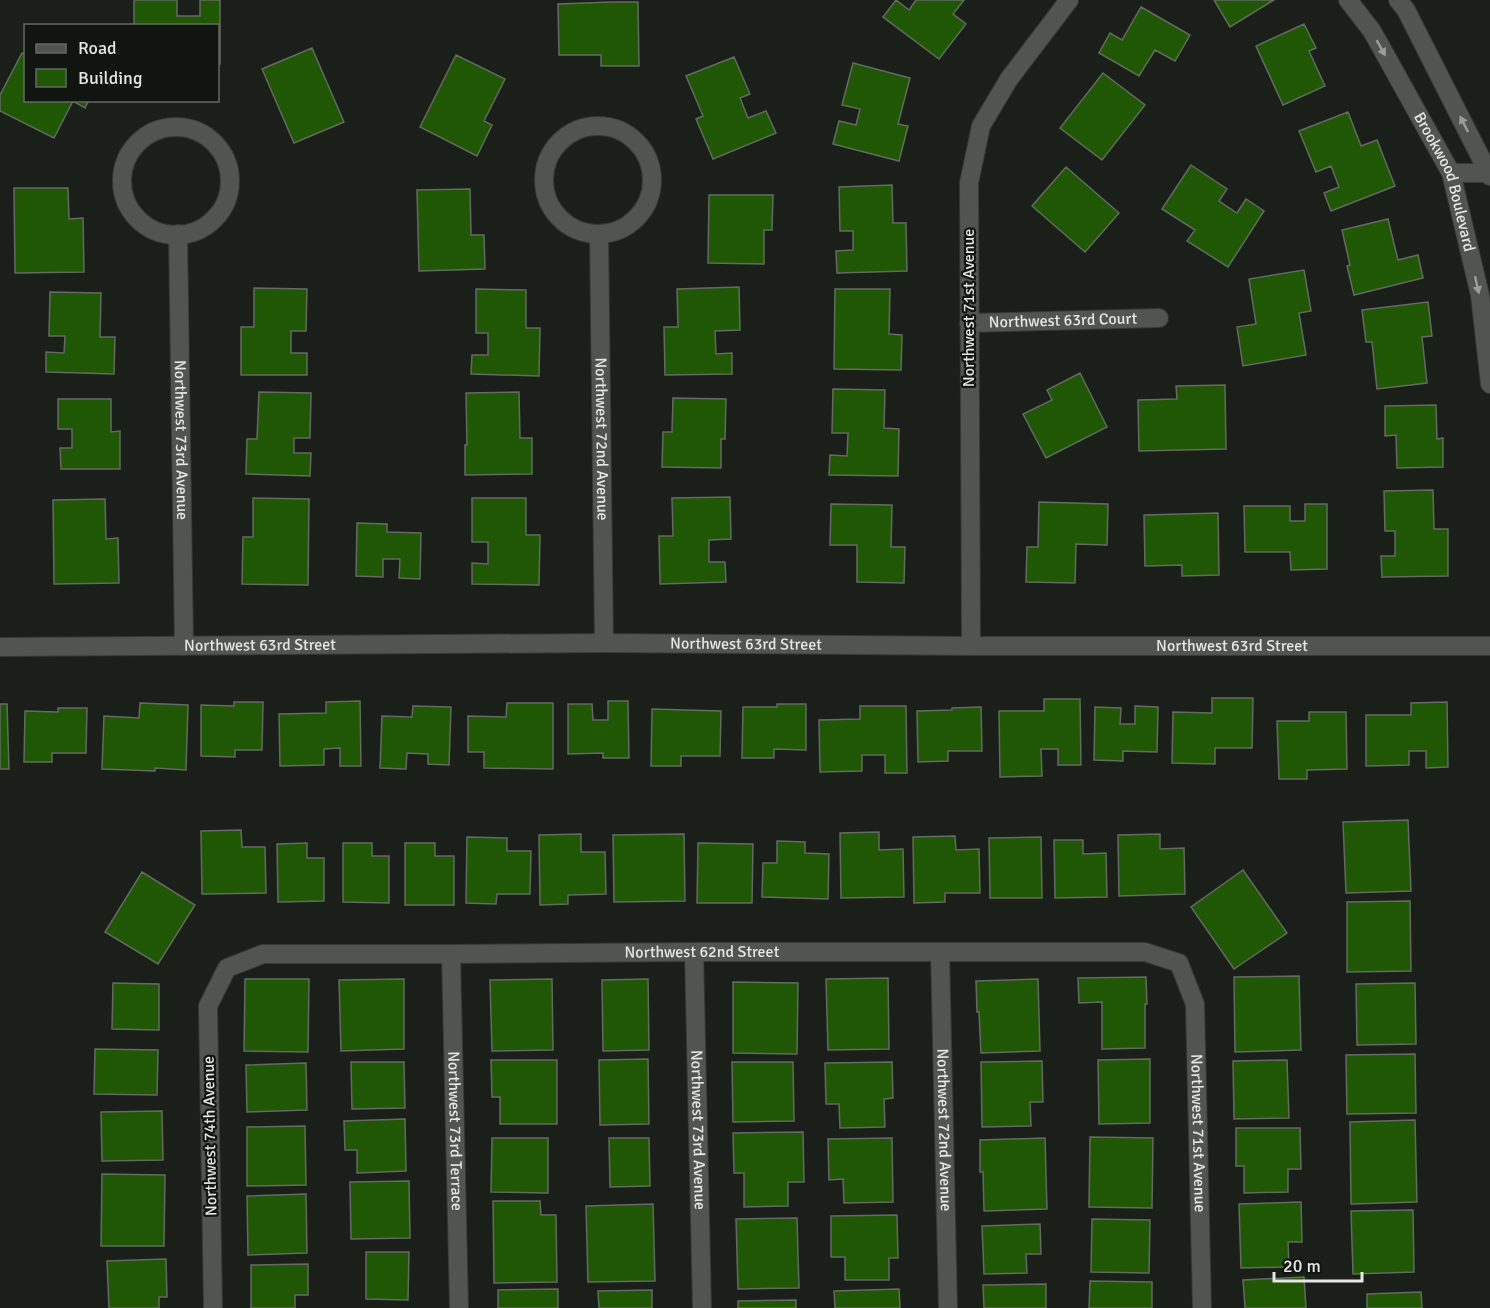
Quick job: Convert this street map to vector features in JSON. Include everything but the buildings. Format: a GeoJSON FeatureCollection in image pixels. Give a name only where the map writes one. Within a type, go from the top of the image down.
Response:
{"type":"FeatureCollection","features":[{"type":"Feature","properties":{"kind":"street","name":"Northwest 71st Avenue"},"geometry":{"type":"LineString","coordinates":[[971,645],[969,183],[981,126],[1009,79],[1069,0]]}},
{"type":"Feature","properties":{"kind":"street","name":"Brookwood Boulevard"},"geometry":{"type":"LineString","coordinates":[[1348,0],[1372,31],[1451,173],[1479,295],[1490,384]]}},
{"type":"Feature","properties":{"kind":"street"},"geometry":{"type":"LineString","coordinates":[[1398,0],[1406,10],[1490,174],[1451,173]]}},
{"type":"Feature","properties":{"kind":"street"},"geometry":{"type":"LineString","coordinates":[[600,126],[617,129],[634,139],[646,153],[652,171],[652,190],[646,207],[634,222],[618,231],[599,235],[582,232],[566,225],[554,212],[546,197],[544,180],[546,162],[555,147],[567,135],[583,128],[600,126]]}},
{"type":"Feature","properties":{"kind":"street"},"geometry":{"type":"LineString","coordinates":[[180,127],[196,131],[210,139],[221,151],[228,166],[230,182],[227,198],[220,213],[208,224],[194,231],[178,234],[157,231],[138,220],[124,195],[122,181],[124,166],[138,142],[150,133],[180,127]]}},
{"type":"Feature","properties":{"kind":"street","name":"Northwest 73rd Avenue"},"geometry":{"type":"LineString","coordinates":[[178,234],[184,645]]}},
{"type":"Feature","properties":{"kind":"street","name":"Northwest 72nd Avenue"},"geometry":{"type":"LineString","coordinates":[[599,235],[604,643]]}},
{"type":"Feature","properties":{"kind":"street","name":"Northwest 63rd Court"},"geometry":{"type":"LineString","coordinates":[[969,323],[1159,318]]}},
{"type":"Feature","properties":{"kind":"street","name":"Northwest 63rd Street"},"geometry":{"type":"LineString","coordinates":[[0,647],[604,643],[1490,645]]}},
{"type":"Feature","properties":{"kind":"street","name":"Northwest 73rd Avenue"},"geometry":{"type":"LineString","coordinates":[[694,952],[702,1308]]}},
{"type":"Feature","properties":{"kind":"street","name":"Northwest 72nd Avenue"},"geometry":{"type":"LineString","coordinates":[[940,952],[948,1308]]}},
{"type":"Feature","properties":{"kind":"street","name":"Northwest 62nd Street"},"geometry":{"type":"LineString","coordinates":[[227,968],[262,954],[1145,952],[1179,963]]}},
{"type":"Feature","properties":{"kind":"street","name":"Northwest 73rd Terrace"},"geometry":{"type":"LineString","coordinates":[[451,954],[459,1308]]}},
{"type":"Feature","properties":{"kind":"street","name":"Northwest 71st Avenue"},"geometry":{"type":"LineString","coordinates":[[1179,963],[1195,1004],[1202,1308]]}},
{"type":"Feature","properties":{"kind":"street","name":"Northwest 74th Avenue"},"geometry":{"type":"LineString","coordinates":[[213,1308],[208,1006],[227,968]]}}]}
